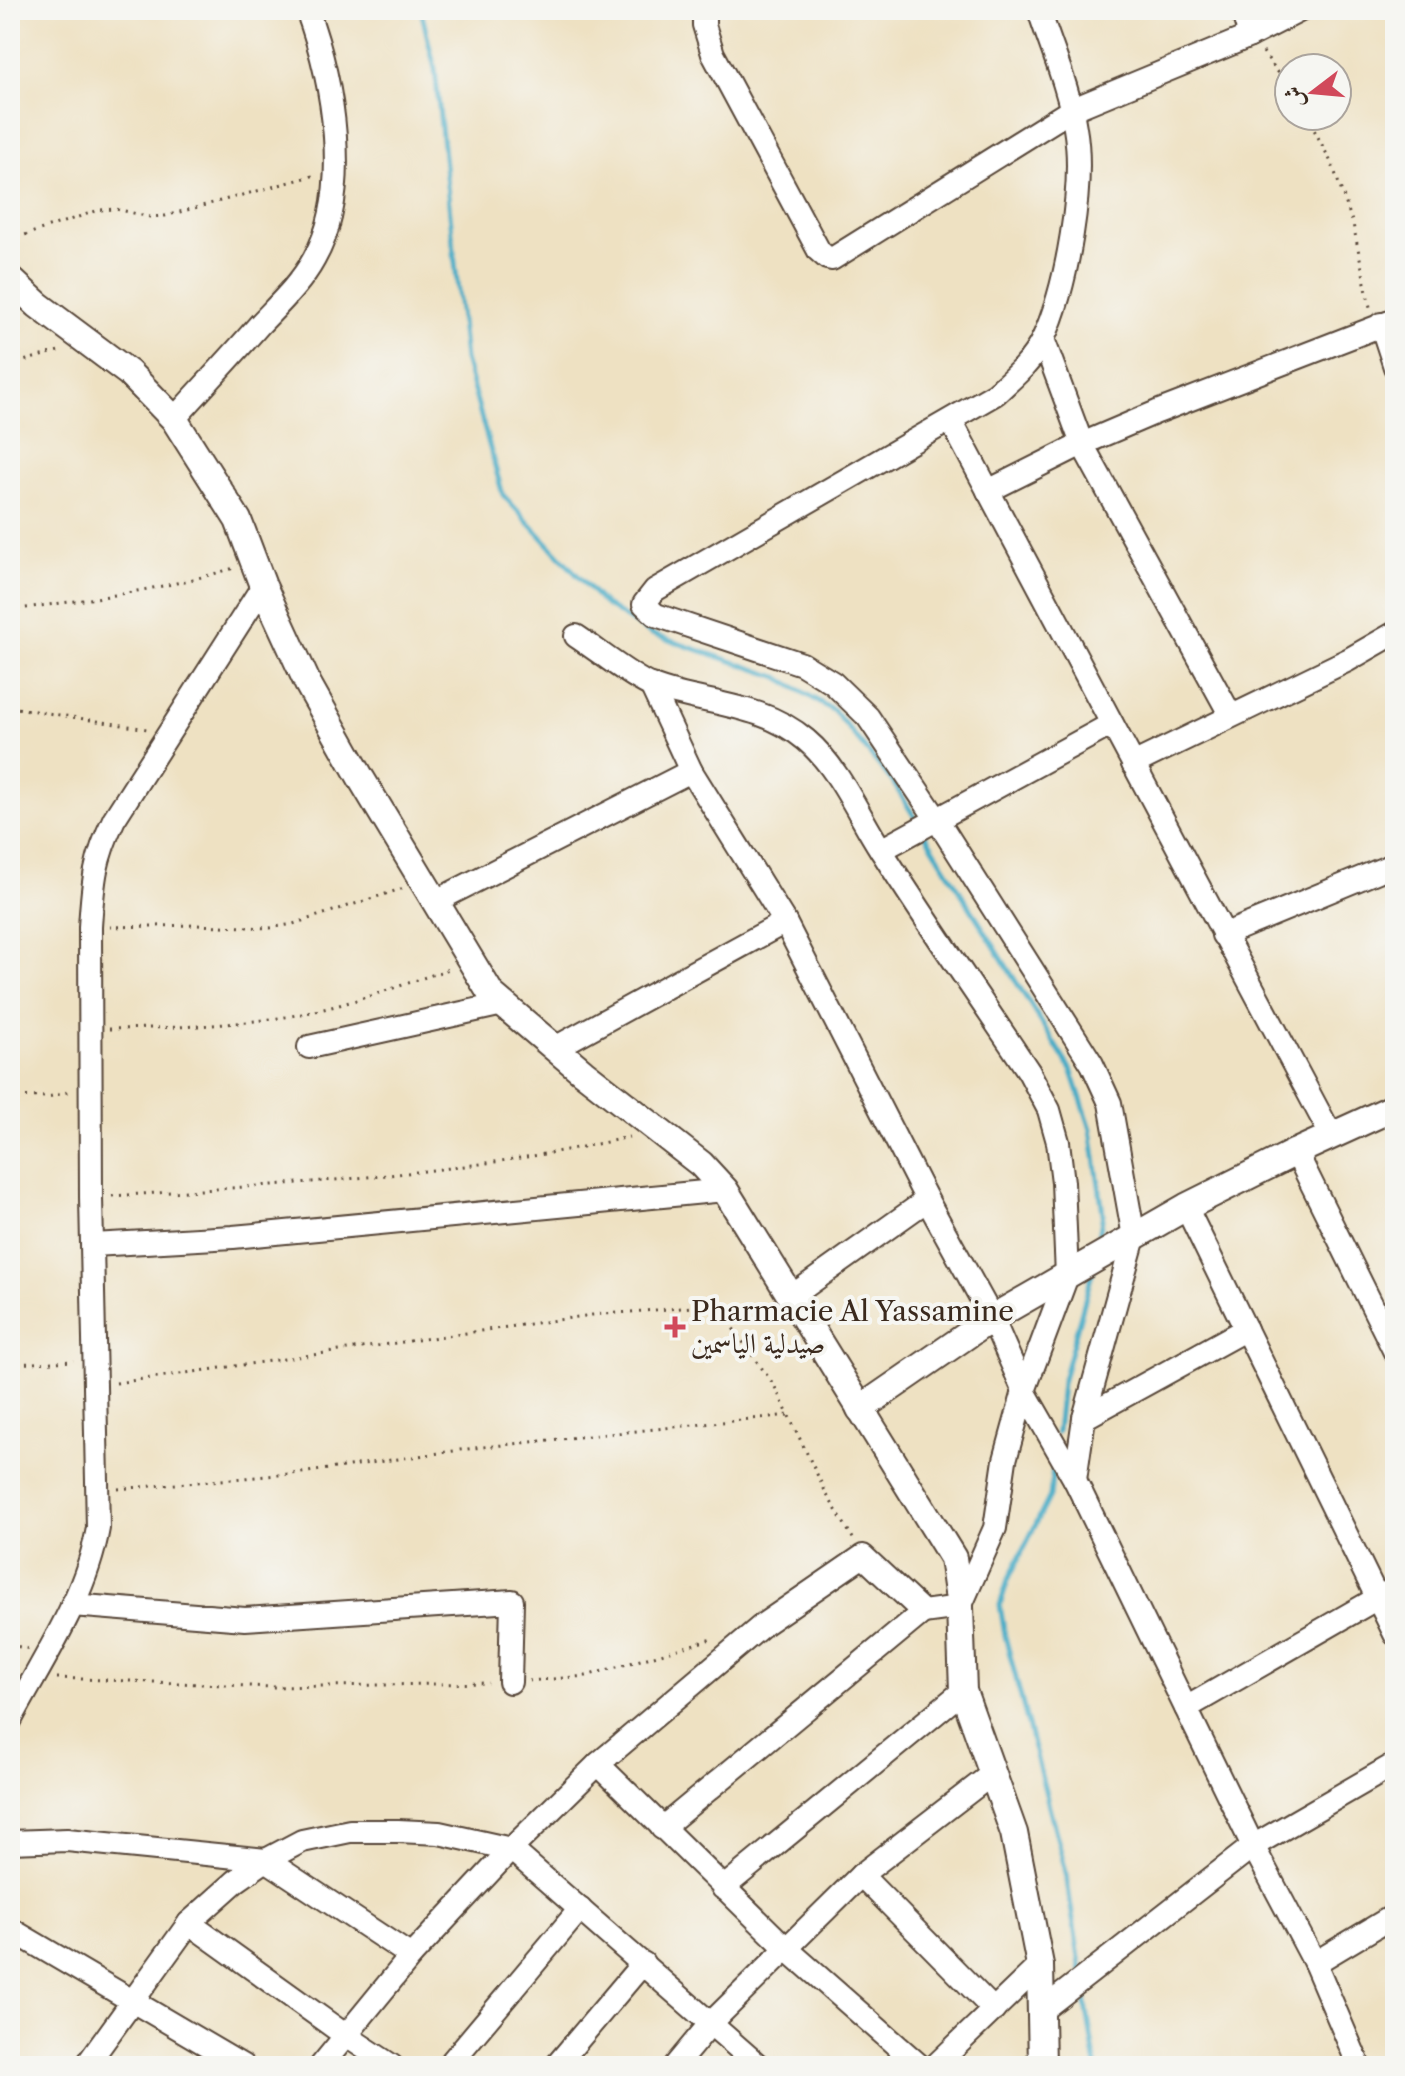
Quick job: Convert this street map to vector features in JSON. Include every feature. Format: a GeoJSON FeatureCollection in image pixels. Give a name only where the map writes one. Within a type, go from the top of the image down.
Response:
{"type":"FeatureCollection","features":[{"type":"Feature","properties":{"kind":"street"},"geometry":{"type":"LineString","coordinates":[[174,419],[288,294],[314,259],[332,218],[335,170],[330,96],[307,10]]}},
{"type":"Feature","properties":{"kind":"street"},"geometry":{"type":"LineString","coordinates":[[704,10],[704,25],[713,54],[819,251],[827,258],[838,257],[1071,110],[1250,36],[1301,10]]}},
{"type":"Feature","properties":{"kind":"street"},"geometry":{"type":"LineString","coordinates":[[1039,10],[1071,110],[1078,147],[1074,208],[1062,280],[1043,339],[1020,372],[995,394],[655,590],[644,604],[656,615],[802,664],[833,683],[868,717],[1092,1064],[1110,1103],[1127,1241],[1084,1418],[1075,1480]]}},
{"type":"Feature","properties":{"kind":"street"},"geometry":{"type":"LineString","coordinates":[[1242,10],[1250,36]]}},
{"type":"Feature","properties":{"kind":"street"},"geometry":{"type":"LineString","coordinates":[[10,279],[38,305],[129,373],[174,419],[238,520],[308,684],[491,994],[701,1164],[725,1190],[953,1558],[960,1607],[963,1691],[1014,1833],[1040,1965],[1042,2066]]}},
{"type":"Feature","properties":{"kind":"street"},"geometry":{"type":"LineString","coordinates":[[988,491],[1082,444],[1213,389],[1388,322],[1395,367]]}},
{"type":"Feature","properties":{"kind":"street"},"geometry":{"type":"LineString","coordinates":[[1043,339],[1082,444],[1231,716]]}},
{"type":"Feature","properties":{"kind":"street"},"geometry":{"type":"LineString","coordinates":[[951,421],[1331,1135]]}},
{"type":"Feature","properties":{"kind":"street"},"geometry":{"type":"LineString","coordinates":[[13,1709],[72,1605],[93,1557],[98,1528],[91,1197],[90,927],[98,851],[114,819],[170,733],[259,574]]}},
{"type":"Feature","properties":{"kind":"street"},"geometry":{"type":"LineString","coordinates":[[1133,764],[1348,660],[1395,633]]}},
{"type":"Feature","properties":{"kind":"street"},"geometry":{"type":"LineString","coordinates":[[576,636],[651,685],[758,712],[806,740],[831,766],[890,844],[1049,1110],[1058,1142],[1073,1272],[1024,1391],[1005,1460],[995,1528],[960,1607]]}},
{"type":"Feature","properties":{"kind":"street"},"geometry":{"type":"LineString","coordinates":[[651,685],[691,771],[785,922],[927,1200],[992,1318],[1024,1391],[1075,1480],[1253,1846],[1315,1963],[1359,2066]]}},
{"type":"Feature","properties":{"kind":"street"},"geometry":{"type":"LineString","coordinates":[[890,844],[1112,724]]}},
{"type":"Feature","properties":{"kind":"street"},"geometry":{"type":"LineString","coordinates":[[429,892],[691,771]]}},
{"type":"Feature","properties":{"kind":"street"},"geometry":{"type":"LineString","coordinates":[[1223,935],[1395,864]]}},
{"type":"Feature","properties":{"kind":"street"},"geometry":{"type":"LineString","coordinates":[[555,1048],[785,922]]}},
{"type":"Feature","properties":{"kind":"street"},"geometry":{"type":"LineString","coordinates":[[309,1047],[503,1004]]}},
{"type":"Feature","properties":{"kind":"street"},"geometry":{"type":"LineString","coordinates":[[860,1409],[992,1318],[1186,1207],[1395,1107]]}},
{"type":"Feature","properties":{"kind":"street"},"geometry":{"type":"LineString","coordinates":[[1296,1152],[1395,1352]]}},
{"type":"Feature","properties":{"kind":"street"},"geometry":{"type":"LineString","coordinates":[[93,1245],[233,1237],[725,1190]]}},
{"type":"Feature","properties":{"kind":"street"},"geometry":{"type":"LineString","coordinates":[[792,1296],[927,1200]]}},
{"type":"Feature","properties":{"kind":"street"},"geometry":{"type":"LineString","coordinates":[[1186,1207],[1246,1329],[1386,1592],[1395,1634]]}},
{"type":"Feature","properties":{"kind":"street"},"geometry":{"type":"LineString","coordinates":[[1084,1418],[1246,1329]]}},
{"type":"Feature","properties":{"kind":"street"},"geometry":{"type":"LineString","coordinates":[[321,2066],[411,1956],[511,1849],[598,1764],[764,1624],[863,1556],[923,1612]]}},
{"type":"Feature","properties":{"kind":"street"},"geometry":{"type":"LineString","coordinates":[[1186,1708],[1386,1592]]}},
{"type":"Feature","properties":{"kind":"street"},"geometry":{"type":"LineString","coordinates":[[72,1605],[245,1619],[512,1601],[510,1682]]}},
{"type":"Feature","properties":{"kind":"street"},"geometry":{"type":"LineString","coordinates":[[662,1828],[923,1612],[960,1607]]}},
{"type":"Feature","properties":{"kind":"street"},"geometry":{"type":"LineString","coordinates":[[723,1888],[963,1691]]}},
{"type":"Feature","properties":{"kind":"street"},"geometry":{"type":"LineString","coordinates":[[598,1764],[787,1949],[920,2066]]}},
{"type":"Feature","properties":{"kind":"street"},"geometry":{"type":"LineString","coordinates":[[1041,2011],[1253,1846],[1395,1764]]}},
{"type":"Feature","properties":{"kind":"street"},"geometry":{"type":"LineString","coordinates":[[675,2066],[710,2024],[861,1875],[992,1774]]}},
{"type":"Feature","properties":{"kind":"street"},"geometry":{"type":"LineString","coordinates":[[86,2066],[189,1923],[236,1881],[266,1860],[302,1841],[350,1831],[439,1833],[511,1849],[759,2066]]}},
{"type":"Feature","properties":{"kind":"street"},"geometry":{"type":"LineString","coordinates":[[10,1842],[67,1840],[266,1860],[411,1956]]}},
{"type":"Feature","properties":{"kind":"street"},"geometry":{"type":"LineString","coordinates":[[861,1875],[994,2010]]}},
{"type":"Feature","properties":{"kind":"street"},"geometry":{"type":"LineString","coordinates":[[448,2066],[580,1909]]}},
{"type":"Feature","properties":{"kind":"street"},"geometry":{"type":"LineString","coordinates":[[1315,1963],[1395,1915]]}},
{"type":"Feature","properties":{"kind":"street"},"geometry":{"type":"LineString","coordinates":[[189,1923],[392,2066]]}},
{"type":"Feature","properties":{"kind":"street"},"geometry":{"type":"LineString","coordinates":[[10,1929],[243,2066]]}},
{"type":"Feature","properties":{"kind":"street"},"geometry":{"type":"LineString","coordinates":[[556,2066],[643,1963]]}},
{"type":"Feature","properties":{"kind":"street"},"geometry":{"type":"LineString","coordinates":[[935,2066],[1040,1965]]}},
{"type":"Feature","properties":{"kind":"path"},"geometry":{"type":"LineString","coordinates":[[1250,36],[1273,66]]}},
{"type":"Feature","properties":{"kind":"path"},"geometry":{"type":"LineString","coordinates":[[1315,132],[1332,164],[1353,224],[1368,304],[1388,322]]}},
{"type":"Feature","properties":{"kind":"path"},"geometry":{"type":"LineString","coordinates":[[10,240],[99,210],[116,209],[137,216],[165,216],[335,170]]}},
{"type":"Feature","properties":{"kind":"path"},"geometry":{"type":"LineString","coordinates":[[10,365],[89,342]]}},
{"type":"Feature","properties":{"kind":"path"},"geometry":{"type":"LineString","coordinates":[[10,610],[136,592],[194,580],[259,574]]}},
{"type":"Feature","properties":{"kind":"path"},"geometry":{"type":"LineString","coordinates":[[10,707],[170,733]]}},
{"type":"Feature","properties":{"kind":"path"},"geometry":{"type":"LineString","coordinates":[[90,927],[196,925],[270,928],[429,892]]}},
{"type":"Feature","properties":{"kind":"path"},"geometry":{"type":"LineString","coordinates":[[90,1030],[170,1028],[286,1017],[378,994],[472,961]]}},
{"type":"Feature","properties":{"kind":"path"},"geometry":{"type":"LineString","coordinates":[[10,1096],[48,1097],[91,1087]]}},
{"type":"Feature","properties":{"kind":"path"},"geometry":{"type":"LineString","coordinates":[[91,1197],[341,1180],[486,1164],[568,1151],[660,1130]]}},
{"type":"Feature","properties":{"kind":"path"},"geometry":{"type":"LineString","coordinates":[[96,1386],[592,1315],[706,1306],[722,1313],[774,1385],[827,1495],[863,1556]]}},
{"type":"Feature","properties":{"kind":"path"},"geometry":{"type":"LineString","coordinates":[[10,1364],[96,1360]]}},
{"type":"Feature","properties":{"kind":"path"},"geometry":{"type":"LineString","coordinates":[[98,1491],[301,1473],[474,1448],[789,1415]]}},
{"type":"Feature","properties":{"kind":"path"},"geometry":{"type":"LineString","coordinates":[[33,1677],[273,1687],[510,1682],[586,1676],[722,1636]]}},
{"type":"Feature","properties":{"kind":"waterway"},"geometry":{"type":"LineString","coordinates":[[421,10],[435,69],[465,359],[503,495],[604,604],[651,634],[778,677],[834,711],[892,781],[919,824]]}},
{"type":"Feature","properties":{"kind":"waterway"},"geometry":{"type":"LineString","coordinates":[[924,833],[1072,1072],[1091,1129],[1103,1213],[1097,1249]]}},
{"type":"Feature","properties":{"kind":"waterway"},"geometry":{"type":"LineString","coordinates":[[1057,1432],[1062,1383],[1093,1270]]}},
{"type":"Feature","properties":{"kind":"waterway"},"geometry":{"type":"LineString","coordinates":[[1054,1458],[1050,1496],[1008,1580],[1000,1605],[1005,1636],[1065,1868],[1081,1971]]}},
{"type":"Feature","properties":{"kind":"waterway"},"geometry":{"type":"LineString","coordinates":[[1083,1985],[1096,2066]]}},
{"type":"Feature","properties":{"kind":"place","name":"Pharmacie Al Yassamine صيدلية الياسمين"},"geometry":{"type":"Point","coordinates":[675,1327]}}]}
